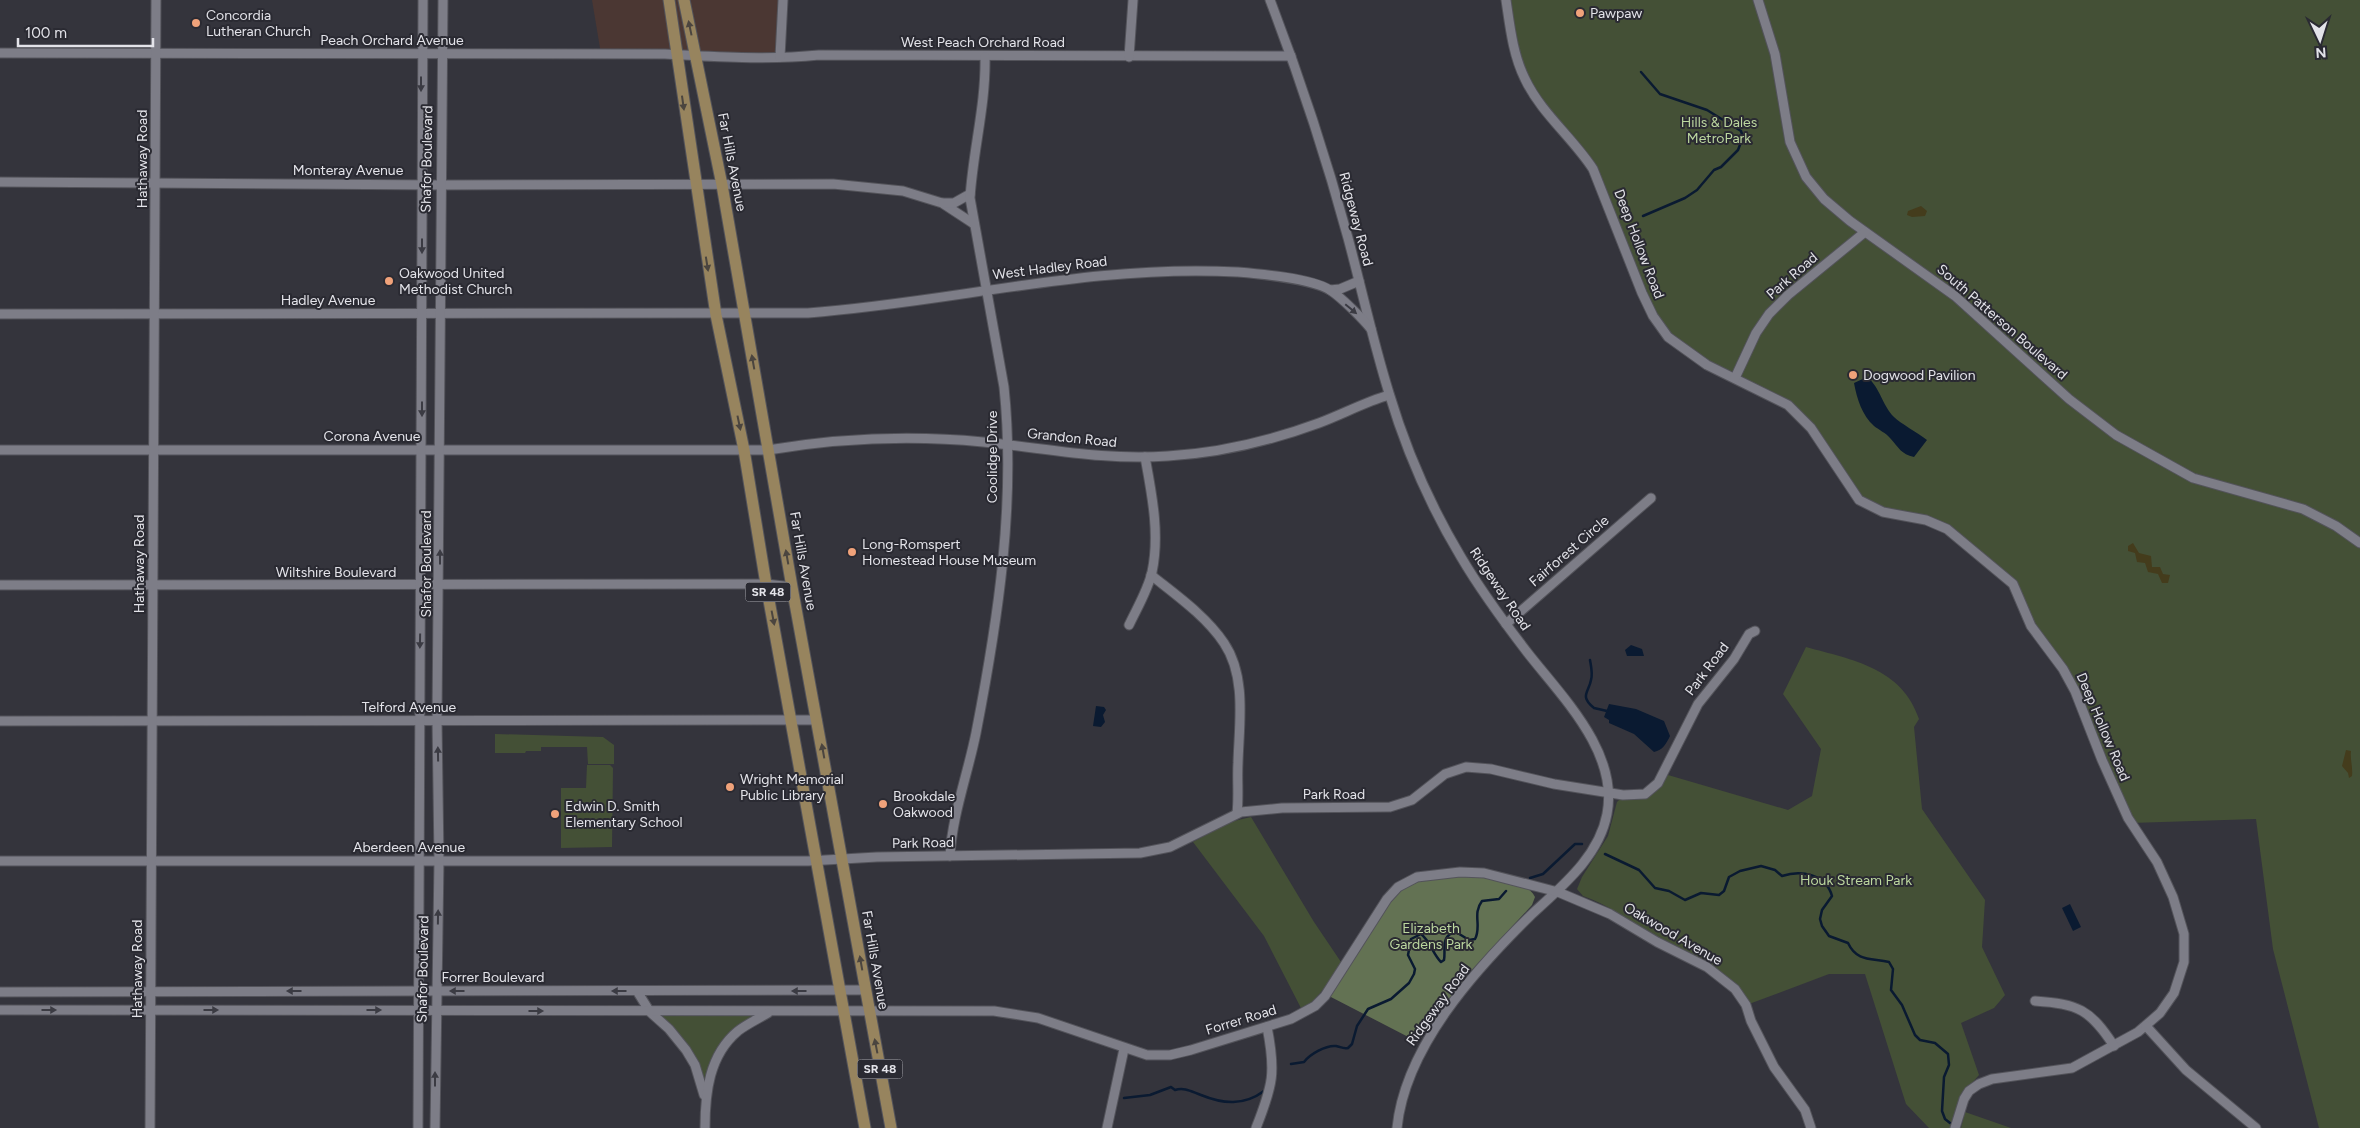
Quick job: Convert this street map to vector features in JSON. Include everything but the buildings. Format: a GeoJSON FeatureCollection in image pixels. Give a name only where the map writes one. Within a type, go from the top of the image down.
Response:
{"type":"FeatureCollection","features":[{"type":"Feature","properties":{"kind":"main road","name":"SR 48"},"geometry":{"type":"LineString","coordinates":[[670,0],[670,54],[695,184],[716,314],[744,450],[766,584],[818,860],[865,1128]]}},
{"type":"Feature","properties":{"kind":"main road","name":"Far Hills Avenue"},"geometry":{"type":"LineString","coordinates":[[684,0],[722,184],[792,587],[891,1128]]}},
{"type":"Feature","properties":{"kind":"street","name":"Hathaway Road"},"geometry":{"type":"LineString","coordinates":[[150,1128],[156,0]]}},
{"type":"Feature","properties":{"kind":"street","name":"Shafor Boulevard"},"geometry":{"type":"LineString","coordinates":[[418,1128],[422,450],[421,54],[423,0]]}},
{"type":"Feature","properties":{"kind":"street","name":"Shafor Boulevard"},"geometry":{"type":"LineString","coordinates":[[435,1128],[439,860],[438,720],[443,0]]}},
{"type":"Feature","properties":{"kind":"street"},"geometry":{"type":"LineString","coordinates":[[780,58],[783,0]]}},
{"type":"Feature","properties":{"kind":"street"},"geometry":{"type":"LineString","coordinates":[[1129,56],[1133,0]]}},
{"type":"Feature","properties":{"kind":"street","name":"Ridgeway Road"},"geometry":{"type":"LineString","coordinates":[[1270,0],[1329,170],[1389,395],[1413,459],[1443,524],[1461,557],[1506,624],[1575,712],[1598,755],[1608,793],[1606,818],[1597,841],[1575,874],[1558,892],[1532,914],[1487,962],[1431,1033],[1409,1075],[1403,1093],[1397,1128]]}},
{"type":"Feature","properties":{"kind":"street","name":"Deep Hollow Road"},"geometry":{"type":"LineString","coordinates":[[1506,0],[1514,46],[1525,80],[1534,95],[1581,150],[1593,169],[1610,208],[1623,249],[1653,316],[1668,337],[1707,365],[1775,397],[1801,416],[1825,447],[1850,489],[1859,500],[1883,512],[1926,520],[1947,529],[2013,584],[2031,626],[2063,668],[2075,691],[2102,760],[2128,818],[2157,862],[2178,911],[2184,934],[2184,962],[2174,993],[2160,1013],[2146,1026],[2114,1046],[2072,1068],[1992,1079],[1978,1084],[1969,1091],[1964,1099],[1955,1128]]}},
{"type":"Feature","properties":{"kind":"street","name":"South Patterson Boulevard"},"geometry":{"type":"LineString","coordinates":[[1758,0],[1768,28],[1785,125],[1798,163],[1806,177],[1824,199],[1865,232],[1955,296],[2069,399],[2116,435],[2193,478],[2303,510],[2336,526],[2360,544]]}},
{"type":"Feature","properties":{"kind":"street","name":"Peach Orchard Avenue"},"geometry":{"type":"LineString","coordinates":[[0,53],[670,54]]}},
{"type":"Feature","properties":{"kind":"street","name":"West Peach Orchard Road"},"geometry":{"type":"LineString","coordinates":[[670,54],[780,58],[819,55],[1291,56]]}},
{"type":"Feature","properties":{"kind":"street","name":"Coolidge Drive"},"geometry":{"type":"LineString","coordinates":[[950,856],[992,652],[1001,580],[1008,445],[1004,387],[970,194],[983,106],[984,56]]}},
{"type":"Feature","properties":{"kind":"street","name":"Monteray Avenue"},"geometry":{"type":"LineString","coordinates":[[0,182],[858,185],[903,192],[942,203]]}},
{"type":"Feature","properties":{"kind":"street"},"geometry":{"type":"LineString","coordinates":[[942,203],[954,203],[970,194]]}},
{"type":"Feature","properties":{"kind":"street"},"geometry":{"type":"LineString","coordinates":[[942,203],[974,224]]}},
{"type":"Feature","properties":{"kind":"street","name":"Park Road"},"geometry":{"type":"LineString","coordinates":[[1735,378],[1756,333],[1769,314],[1788,295],[1865,232]]}},
{"type":"Feature","properties":{"kind":"street","name":"West Hadley Road"},"geometry":{"type":"LineString","coordinates":[[716,314],[851,310],[1070,278],[1183,270],[1275,276],[1330,290],[1371,329]]}},
{"type":"Feature","properties":{"kind":"street"},"geometry":{"type":"LineString","coordinates":[[1330,290],[1340,289],[1359,280]]}},
{"type":"Feature","properties":{"kind":"street","name":"Hadley Avenue"},"geometry":{"type":"LineString","coordinates":[[0,314],[716,314]]}},
{"type":"Feature","properties":{"kind":"street","name":"Grandon Road"},"geometry":{"type":"LineString","coordinates":[[744,450],[768,450],[822,442],[903,438],[949,439],[1008,445],[1082,456],[1145,457],[1200,454],[1265,440],[1317,424],[1389,395]]}},
{"type":"Feature","properties":{"kind":"street","name":"Corona Avenue"},"geometry":{"type":"LineString","coordinates":[[0,450],[744,450]]}},
{"type":"Feature","properties":{"kind":"street"},"geometry":{"type":"LineString","coordinates":[[1129,625],[1151,574],[1155,527],[1145,457]]}},
{"type":"Feature","properties":{"kind":"street","name":"Fairforest Circle"},"geometry":{"type":"LineString","coordinates":[[1506,624],[1651,498]]}},
{"type":"Feature","properties":{"kind":"street"},"geometry":{"type":"LineString","coordinates":[[1151,574],[1186,603],[1217,633],[1231,656],[1238,678],[1237,813]]}},
{"type":"Feature","properties":{"kind":"street","name":"Wiltshire Boulevard"},"geometry":{"type":"LineString","coordinates":[[0,585],[440,586],[766,584],[792,587]]}},
{"type":"Feature","properties":{"kind":"street","name":"Park Road"},"geometry":{"type":"LineString","coordinates":[[818,860],[950,856],[1093,855],[1156,851],[1186,840],[1237,813],[1282,808],[1390,807],[1412,800],[1445,774],[1466,767],[1490,769],[1554,784],[1608,793],[1638,795],[1653,789],[1669,764],[1698,704],[1734,659],[1749,634],[1755,631]]}},
{"type":"Feature","properties":{"kind":"street","name":"Telford Avenue"},"geometry":{"type":"LineString","coordinates":[[0,721],[817,720]]}},
{"type":"Feature","properties":{"kind":"street","name":"Aberdeen Avenue"},"geometry":{"type":"LineString","coordinates":[[0,861],[818,860]]}},
{"type":"Feature","properties":{"kind":"street","name":"Forrer Road"},"geometry":{"type":"LineString","coordinates":[[869,1011],[994,1011],[1017,1014],[1045,1020],[1147,1055],[1170,1055],[1302,1015],[1325,996],[1387,899],[1405,882],[1428,874],[1484,872],[1558,892]]}},
{"type":"Feature","properties":{"kind":"street","name":"Oakwood Avenue"},"geometry":{"type":"LineString","coordinates":[[1558,892],[1610,914],[1657,942],[1692,958],[1708,967],[1735,989],[1746,1006],[1751,1021],[1774,1067],[1805,1110],[1811,1128]]}},
{"type":"Feature","properties":{"kind":"street"},"geometry":{"type":"LineString","coordinates":[[637,990],[650,1012],[686,1050],[701,1084],[705,1128]]}},
{"type":"Feature","properties":{"kind":"street","name":"Forrer Boulevard"},"geometry":{"type":"LineString","coordinates":[[0,992],[866,990]]}},
{"type":"Feature","properties":{"kind":"street"},"geometry":{"type":"LineString","coordinates":[[2035,1001],[2063,1002],[2079,1008],[2096,1022],[2114,1046]]}},
{"type":"Feature","properties":{"kind":"street"},"geometry":{"type":"LineString","coordinates":[[0,1010],[768,1013],[869,1011]]}},
{"type":"Feature","properties":{"kind":"street"},"geometry":{"type":"LineString","coordinates":[[704,1103],[712,1070],[726,1044],[744,1026],[768,1013]]}},
{"type":"Feature","properties":{"kind":"street"},"geometry":{"type":"LineString","coordinates":[[1256,1128],[1272,1082],[1273,1056],[1267,1026]]}},
{"type":"Feature","properties":{"kind":"street"},"geometry":{"type":"LineString","coordinates":[[2146,1026],[2186,1070],[2256,1128]]}},
{"type":"Feature","properties":{"kind":"street"},"geometry":{"type":"LineString","coordinates":[[1107,1128],[1124,1048]]}},
{"type":"Feature","properties":{"kind":"shaded area"},"geometry":{"type":"Polygon","coordinates":[[[592,0],[783,0],[780,57],[601,54],[592,0]]]}},
{"type":"Feature","properties":{"kind":"green space","name":"Hills & Dales MetroPark"},"geometry":{"type":"Polygon","coordinates":[[[1506,0],[2360,0],[2360,1128],[2319,1128],[2273,949],[2256,819],[2131,823],[2075,691],[2038,639],[2013,584],[1947,529],[1859,500],[1801,416],[1725,373],[1662,330],[1602,186],[1525,80],[1506,0]]]}},
{"type":"Feature","properties":{"kind":"green space","name":"Houk Stream Park"},"geometry":{"type":"Polygon","coordinates":[[[1806,647],[1858,662],[1874,669],[1888,677],[1901,688],[1911,702],[1919,719],[1914,727],[1922,809],[1985,900],[1982,947],[2005,995],[1994,1008],[1961,1023],[1979,1075],[1965,1091],[1951,1128],[1929,1128],[1906,1104],[1865,974],[1829,974],[1749,1004],[1730,979],[1718,970],[1609,908],[1583,896],[1577,889],[1582,877],[1608,836],[1617,802],[1620,799],[1659,787],[1668,775],[1788,810],[1812,796],[1821,749],[1783,694],[1806,647]]]}},
{"type":"Feature","properties":{"kind":"green space"},"geometry":{"type":"Polygon","coordinates":[[[495,734],[603,737],[614,745],[614,764],[588,764],[587,747],[541,747],[541,751],[495,753],[495,734]]]}},
{"type":"Feature","properties":{"kind":"green space"},"geometry":{"type":"Polygon","coordinates":[[[587,765],[610,765],[613,768],[612,847],[561,848],[561,788],[586,788],[587,765]]]}},
{"type":"Feature","properties":{"kind":"green space"},"geometry":{"type":"Polygon","coordinates":[[[1251,817],[1314,922],[1341,962],[1324,988],[1302,1010],[1264,936],[1193,842],[1230,822],[1251,817]]]}},
{"type":"Feature","properties":{"kind":"green space","name":"Elizabeth Gardens Park"},"geometry":{"type":"Polygon","coordinates":[[[1488,876],[1521,884],[1535,897],[1532,905],[1469,973],[1418,1042],[1329,996],[1386,906],[1405,886],[1433,877],[1488,876]]]}},
{"type":"Feature","properties":{"kind":"green space"},"geometry":{"type":"Polygon","coordinates":[[[650,1012],[754,1012],[755,1021],[726,1045],[707,1086],[695,1065],[650,1012]]]}},
{"type":"Feature","properties":{"kind":"green space"},"geometry":{"type":"Polygon","coordinates":[[[1965,1112],[2011,1128],[1961,1128],[1965,1112]]]}},
{"type":"Feature","properties":{"kind":"sand"},"geometry":{"type":"Polygon","coordinates":[[[1921,206],[1927,211],[1925,216],[1912,217],[1907,215],[1908,211],[1921,206]]]}},
{"type":"Feature","properties":{"kind":"sand"},"geometry":{"type":"Polygon","coordinates":[[[2133,543],[2139,553],[2151,556],[2152,567],[2160,567],[2163,574],[2170,575],[2168,583],[2162,583],[2158,574],[2148,572],[2145,563],[2137,562],[2135,553],[2128,551],[2128,546],[2133,543]]]}},
{"type":"Feature","properties":{"kind":"sand"},"geometry":{"type":"Polygon","coordinates":[[[2346,750],[2351,751],[2352,776],[2349,778],[2348,773],[2342,766],[2346,750]]]}},
{"type":"Feature","properties":{"kind":"water"},"geometry":{"type":"Polygon","coordinates":[[[1867,377],[1875,386],[1894,417],[1927,440],[1914,457],[1900,450],[1888,436],[1870,422],[1863,412],[1858,401],[1854,383],[1867,377]]]}},
{"type":"Feature","properties":{"kind":"water"},"geometry":{"type":"Polygon","coordinates":[[[1631,645],[1642,649],[1644,656],[1627,656],[1625,650],[1631,645]]]}},
{"type":"Feature","properties":{"kind":"water"},"geometry":{"type":"Polygon","coordinates":[[[1609,704],[1636,709],[1664,721],[1670,736],[1666,744],[1660,750],[1654,752],[1634,734],[1609,723],[1609,720],[1604,717],[1609,704]]]}},
{"type":"Feature","properties":{"kind":"water"},"geometry":{"type":"Polygon","coordinates":[[[1096,706],[1104,707],[1106,710],[1103,715],[1105,722],[1101,727],[1093,726],[1096,706]]]}},
{"type":"Feature","properties":{"kind":"water"},"geometry":{"type":"Polygon","coordinates":[[[2070,904],[2081,927],[2073,931],[2062,908],[2070,904]]]}},
{"type":"Feature","properties":{"kind":"waterway"},"geometry":{"type":"LineString","coordinates":[[1641,72],[1660,94],[1707,110],[1741,131],[1743,137],[1738,150],[1721,167],[1714,170],[1697,190],[1685,198],[1643,216]]}},
{"type":"Feature","properties":{"kind":"waterway"},"geometry":{"type":"LineString","coordinates":[[1590,660],[1592,675],[1586,697],[1589,704],[1594,708],[1607,711]]}},
{"type":"Feature","properties":{"kind":"waterway"},"geometry":{"type":"LineString","coordinates":[[1530,878],[1543,874],[1575,844],[1582,844]]}},
{"type":"Feature","properties":{"kind":"waterway"},"geometry":{"type":"LineString","coordinates":[[1605,854],[1639,870],[1655,888],[1669,891],[1685,900],[1701,893],[1719,895],[1724,891],[1729,877],[1740,871],[1761,866],[1775,870],[1782,876],[1805,874],[1819,878],[1829,889],[1832,896],[1822,910],[1820,919],[1822,926],[1829,936],[1848,943],[1860,956],[1889,962],[1893,969],[1891,990],[1902,1005],[1915,1035],[1920,1040],[1935,1043],[1948,1054],[1949,1065],[1944,1077],[1942,1111],[1945,1119],[1950,1123]]}},
{"type":"Feature","properties":{"kind":"waterway"},"geometry":{"type":"LineString","coordinates":[[1291,1064],[1304,1062],[1314,1053],[1328,1047],[1348,1048],[1352,1044],[1357,1026],[1368,1009],[1391,999],[1409,983],[1415,969],[1408,955],[1411,939],[1421,934],[1441,962],[1444,960],[1445,943],[1448,936],[1456,932],[1469,940],[1475,939],[1478,929],[1477,915],[1482,901],[1499,899],[1506,891]]}},
{"type":"Feature","properties":{"kind":"waterway"},"geometry":{"type":"LineString","coordinates":[[1124,1098],[1150,1095],[1171,1087],[1175,1090],[1185,1089],[1209,1098],[1233,1102],[1249,1099],[1264,1091]]}},
{"type":"Feature","properties":{"kind":"place","name":"Pawpaw"},"geometry":{"type":"Point","coordinates":[1580,13]}},
{"type":"Feature","properties":{"kind":"place","name":"Concordia Lutheran Church"},"geometry":{"type":"Point","coordinates":[196,23]}},
{"type":"Feature","properties":{"kind":"place","name":"Oakwood United Methodist Church"},"geometry":{"type":"Point","coordinates":[389,281]}},
{"type":"Feature","properties":{"kind":"place","name":"Dogwood Pavilion"},"geometry":{"type":"Point","coordinates":[1853,375]}},
{"type":"Feature","properties":{"kind":"place","name":"Long-Romspert Homestead House Museum"},"geometry":{"type":"Point","coordinates":[852,552]}},
{"type":"Feature","properties":{"kind":"place","name":"Wright Memorial Public Library"},"geometry":{"type":"Point","coordinates":[730,787]}},
{"type":"Feature","properties":{"kind":"place","name":"Brookdale Oakwood"},"geometry":{"type":"Point","coordinates":[883,804]}},
{"type":"Feature","properties":{"kind":"place","name":"Edwin D. Smith Elementary School"},"geometry":{"type":"Point","coordinates":[555,814]}}]}
